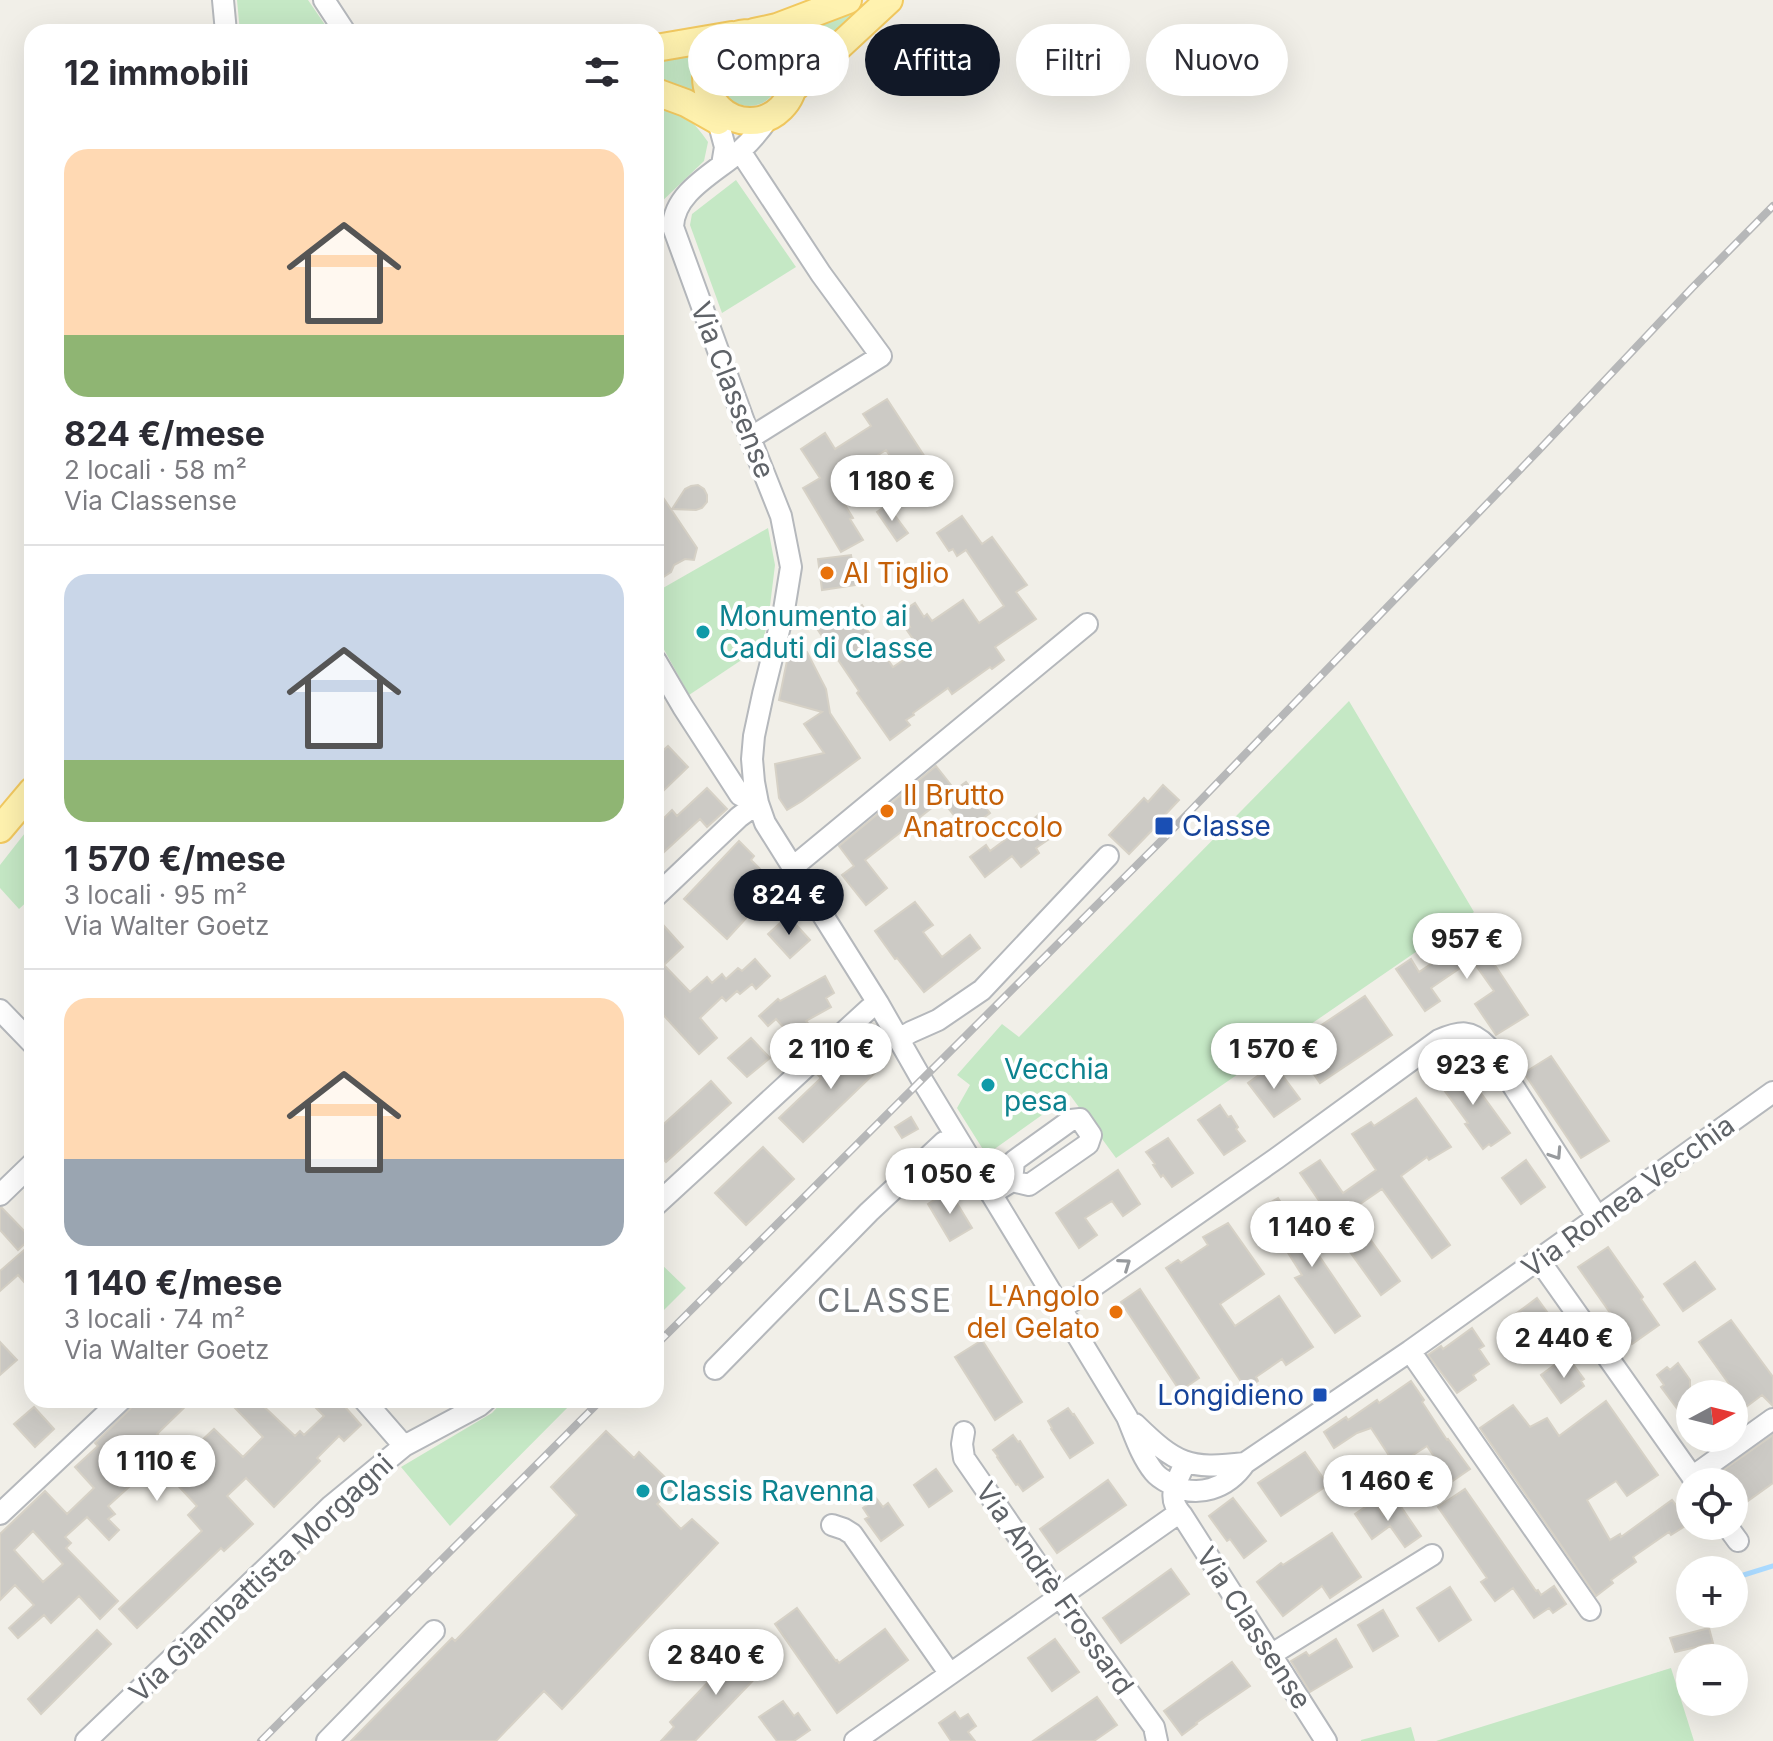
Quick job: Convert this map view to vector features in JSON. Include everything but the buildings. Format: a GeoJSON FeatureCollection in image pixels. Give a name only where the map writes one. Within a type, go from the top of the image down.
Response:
{"type":"FeatureCollection","features":[{"type":"Feature","properties":{"kind":"main road"},"geometry":{"type":"LineString","coordinates":[[785,24],[848,0]]}},
{"type":"Feature","properties":{"kind":"main road"},"geometry":{"type":"LineString","coordinates":[[849,37],[889,0]]}},
{"type":"Feature","properties":{"kind":"main road"},"geometry":{"type":"LineString","coordinates":[[664,47],[688,43]]}},
{"type":"Feature","properties":{"kind":"main road"},"geometry":{"type":"LineString","coordinates":[[664,95],[720,117],[743,121],[769,117],[779,110],[788,96]]}},
{"type":"Feature","properties":{"kind":"main road"},"geometry":{"type":"LineString","coordinates":[[711,96],[720,117]]}},
{"type":"Feature","properties":{"kind":"main road"},"geometry":{"type":"LineString","coordinates":[[0,829],[24,800]]}},
{"type":"Feature","properties":{"kind":"street"},"geometry":{"type":"LineString","coordinates":[[223,0],[225,24]]}},
{"type":"Feature","properties":{"kind":"street"},"geometry":{"type":"LineString","coordinates":[[324,0],[340,24]]}},
{"type":"Feature","properties":{"kind":"street"},"geometry":{"type":"LineString","coordinates":[[720,117],[725,147],[722,165]]}},
{"type":"Feature","properties":{"kind":"street","name":"Via Classense"},"geometry":{"type":"LineString","coordinates":[[769,117],[759,132],[679,205],[673,215],[673,227],[781,516],[791,567],[754,736],[752,759],[758,803],[765,823],[878,1003],[1127,1417],[1145,1458],[1157,1476],[1185,1489]]}},
{"type":"Feature","properties":{"kind":"street"},"geometry":{"type":"LineString","coordinates":[[740,151],[821,274],[881,356],[750,438]]}},
{"type":"Feature","properties":{"kind":"street"},"geometry":{"type":"LineString","coordinates":[[793,867],[1087,624]]}},
{"type":"Feature","properties":{"kind":"street"},"geometry":{"type":"LineString","coordinates":[[664,675],[740,795],[758,803],[739,817],[664,888]]}},
{"type":"Feature","properties":{"kind":"street"},"geometry":{"type":"LineString","coordinates":[[716,758],[744,751],[754,736]]}},
{"type":"Feature","properties":{"kind":"street"},"geometry":{"type":"LineString","coordinates":[[899,1039],[938,1020],[982,990],[1108,856]]}},
{"type":"Feature","properties":{"kind":"street"},"geometry":{"type":"LineString","coordinates":[[664,1198],[878,1003]]}},
{"type":"Feature","properties":{"kind":"street"},"geometry":{"type":"LineString","coordinates":[[0,1010],[24,1035]]}},
{"type":"Feature","properties":{"kind":"street"},"geometry":{"type":"LineString","coordinates":[[1061,1309],[1439,1040],[1457,1033],[1474,1035],[1488,1047],[1598,1218]]}},
{"type":"Feature","properties":{"kind":"street","name":"Via Romea Vecchia"},"geometry":{"type":"LineString","coordinates":[[1185,1489],[1209,1490],[1219,1487],[1236,1475],[1245,1463],[1410,1351],[1773,1092]]}},
{"type":"Feature","properties":{"kind":"street"},"geometry":{"type":"LineString","coordinates":[[715,1369],[869,1212],[944,1142]]}},
{"type":"Feature","properties":{"kind":"street"},"geometry":{"type":"LineString","coordinates":[[0,1195],[24,1172]]}},
{"type":"Feature","properties":{"kind":"street"},"geometry":{"type":"LineString","coordinates":[[991,1194],[1012,1181]]}},
{"type":"Feature","properties":{"kind":"street"},"geometry":{"type":"LineString","coordinates":[[1539,1260],[1686,1468]]}},
{"type":"Feature","properties":{"kind":"street"},"geometry":{"type":"LineString","coordinates":[[1410,1351],[1590,1610]]}},
{"type":"Feature","properties":{"kind":"street"},"geometry":{"type":"LineString","coordinates":[[0,1514],[113,1408]]}},
{"type":"Feature","properties":{"kind":"street"},"geometry":{"type":"LineString","coordinates":[[371,1408],[404,1446]]}},
{"type":"Feature","properties":{"kind":"street","name":"Via Giambattista Morgagni"},"geometry":{"type":"LineString","coordinates":[[86,1741],[331,1506],[404,1446],[475,1408]]}},
{"type":"Feature","properties":{"kind":"street","name":"Via Classense"},"geometry":{"type":"LineString","coordinates":[[1127,1417],[1158,1447],[1192,1464],[1182,1515],[1326,1741]]}},
{"type":"Feature","properties":{"kind":"street"},"geometry":{"type":"LineString","coordinates":[[1708,1468],[1773,1419]]}},
{"type":"Feature","properties":{"kind":"street","name":"Via Andrè Frossard"},"geometry":{"type":"LineString","coordinates":[[964,1432],[964,1458],[1154,1727],[1157,1741]]}},
{"type":"Feature","properties":{"kind":"street","name":"Via Romea Vecchia"},"geometry":{"type":"LineString","coordinates":[[1192,1464],[1218,1466],[1245,1463]]}},
{"type":"Feature","properties":{"kind":"street"},"geometry":{"type":"LineString","coordinates":[[855,1741],[1173,1517],[1182,1515]]}},
{"type":"Feature","properties":{"kind":"street"},"geometry":{"type":"LineString","coordinates":[[832,1525],[852,1534],[950,1674]]}},
{"type":"Feature","properties":{"kind":"street"},"geometry":{"type":"LineString","coordinates":[[1272,1654],[1432,1555]]}},
{"type":"Feature","properties":{"kind":"street"},"geometry":{"type":"LineString","coordinates":[[327,1741],[434,1631]]}},
{"type":"Feature","properties":{"kind":"green space"},"geometry":{"type":"Polygon","coordinates":[[[237,0],[308,0],[324,24],[239,24],[237,0]]]}},
{"type":"Feature","properties":{"kind":"green space"},"geometry":{"type":"Polygon","coordinates":[[[864,5],[844,24],[810,24],[864,5]]]}},
{"type":"Feature","properties":{"kind":"green space"},"geometry":{"type":"Polygon","coordinates":[[[688,51],[688,95],[664,84],[664,55],[688,51]]]}},
{"type":"Feature","properties":{"kind":"green space"},"geometry":{"type":"Polygon","coordinates":[[[727,96],[771,96],[749,106],[727,96]]]}},
{"type":"Feature","properties":{"kind":"green space"},"geometry":{"type":"Polygon","coordinates":[[[664,106],[686,117],[708,142],[704,161],[664,199],[664,106]]]}},
{"type":"Feature","properties":{"kind":"green space"},"geometry":{"type":"Polygon","coordinates":[[[736,180],[796,267],[722,313],[690,225],[692,214],[736,180]]]}},
{"type":"Feature","properties":{"kind":"green space"},"geometry":{"type":"Polygon","coordinates":[[[768,528],[775,565],[768,622],[761,647],[689,695],[664,650],[664,587],[768,528]]]}},
{"type":"Feature","properties":{"kind":"green space"},"geometry":{"type":"Polygon","coordinates":[[[1349,701],[1474,912],[1116,1158],[1070,1095],[993,1150],[984,1151],[957,1108],[970,1085],[957,1075],[1002,1024],[1019,1037],[1349,701]]]}},
{"type":"Feature","properties":{"kind":"green space"},"geometry":{"type":"Polygon","coordinates":[[[24,834],[24,904],[19,909],[0,888],[0,865],[24,834]]]}},
{"type":"Feature","properties":{"kind":"green space"},"geometry":{"type":"Polygon","coordinates":[[[664,1267],[686,1288],[664,1310],[664,1267]]]}},
{"type":"Feature","properties":{"kind":"green space"},"geometry":{"type":"Polygon","coordinates":[[[497,1408],[567,1408],[450,1526],[401,1467],[497,1408]]]}},
{"type":"Feature","properties":{"kind":"green space"},"geometry":{"type":"Polygon","coordinates":[[[1671,1668],[1676,1684],[1676,1716],[1686,1716],[1694,1741],[1436,1741],[1671,1668]]]}},
{"type":"Feature","properties":{"kind":"green space"},"geometry":{"type":"Polygon","coordinates":[[[1411,1727],[1415,1741],[1361,1741],[1361,1740],[1411,1727]]]}},
{"type":"Feature","properties":{"kind":"waterway"},"geometry":{"type":"LineString","coordinates":[[1748,1574],[1773,1566]]}},
{"type":"Feature","properties":{"kind":"railway"},"geometry":{"type":"LineString","coordinates":[[664,1337],[1168,834],[1773,206]]}},
{"type":"Feature","properties":{"kind":"railway"},"geometry":{"type":"LineString","coordinates":[[261,1741],[593,1408]]}},
{"type":"Feature","properties":{"kind":"place","name":"Al Tiglio"},"geometry":{"type":"Point","coordinates":[827,573]}},
{"type":"Feature","properties":{"kind":"place","name":"Monumento ai Caduti di Classe"},"geometry":{"type":"Point","coordinates":[703,632]}},
{"type":"Feature","properties":{"kind":"place","name":"Il Brutto Anatroccolo"},"geometry":{"type":"Point","coordinates":[887,811]}},
{"type":"Feature","properties":{"kind":"place","name":"Classe"},"geometry":{"type":"Point","coordinates":[1164,826]}},
{"type":"Feature","properties":{"kind":"place","name":"Vecchia pesa"},"geometry":{"type":"Point","coordinates":[988,1085]}},
{"type":"Feature","properties":{"kind":"place","name":"L'Angolo del Gelato"},"geometry":{"type":"Point","coordinates":[1116,1312]}},
{"type":"Feature","properties":{"kind":"place","name":"Longidieno"},"geometry":{"type":"Point","coordinates":[1320,1395]}},
{"type":"Feature","properties":{"kind":"place","name":"Classis Ravenna"},"geometry":{"type":"Point","coordinates":[643,1491]}},
{"type":"Feature","properties":{"kind":"district","name":"CLASSE"},"geometry":{"type":"Point","coordinates":[885,1301]}}]}
